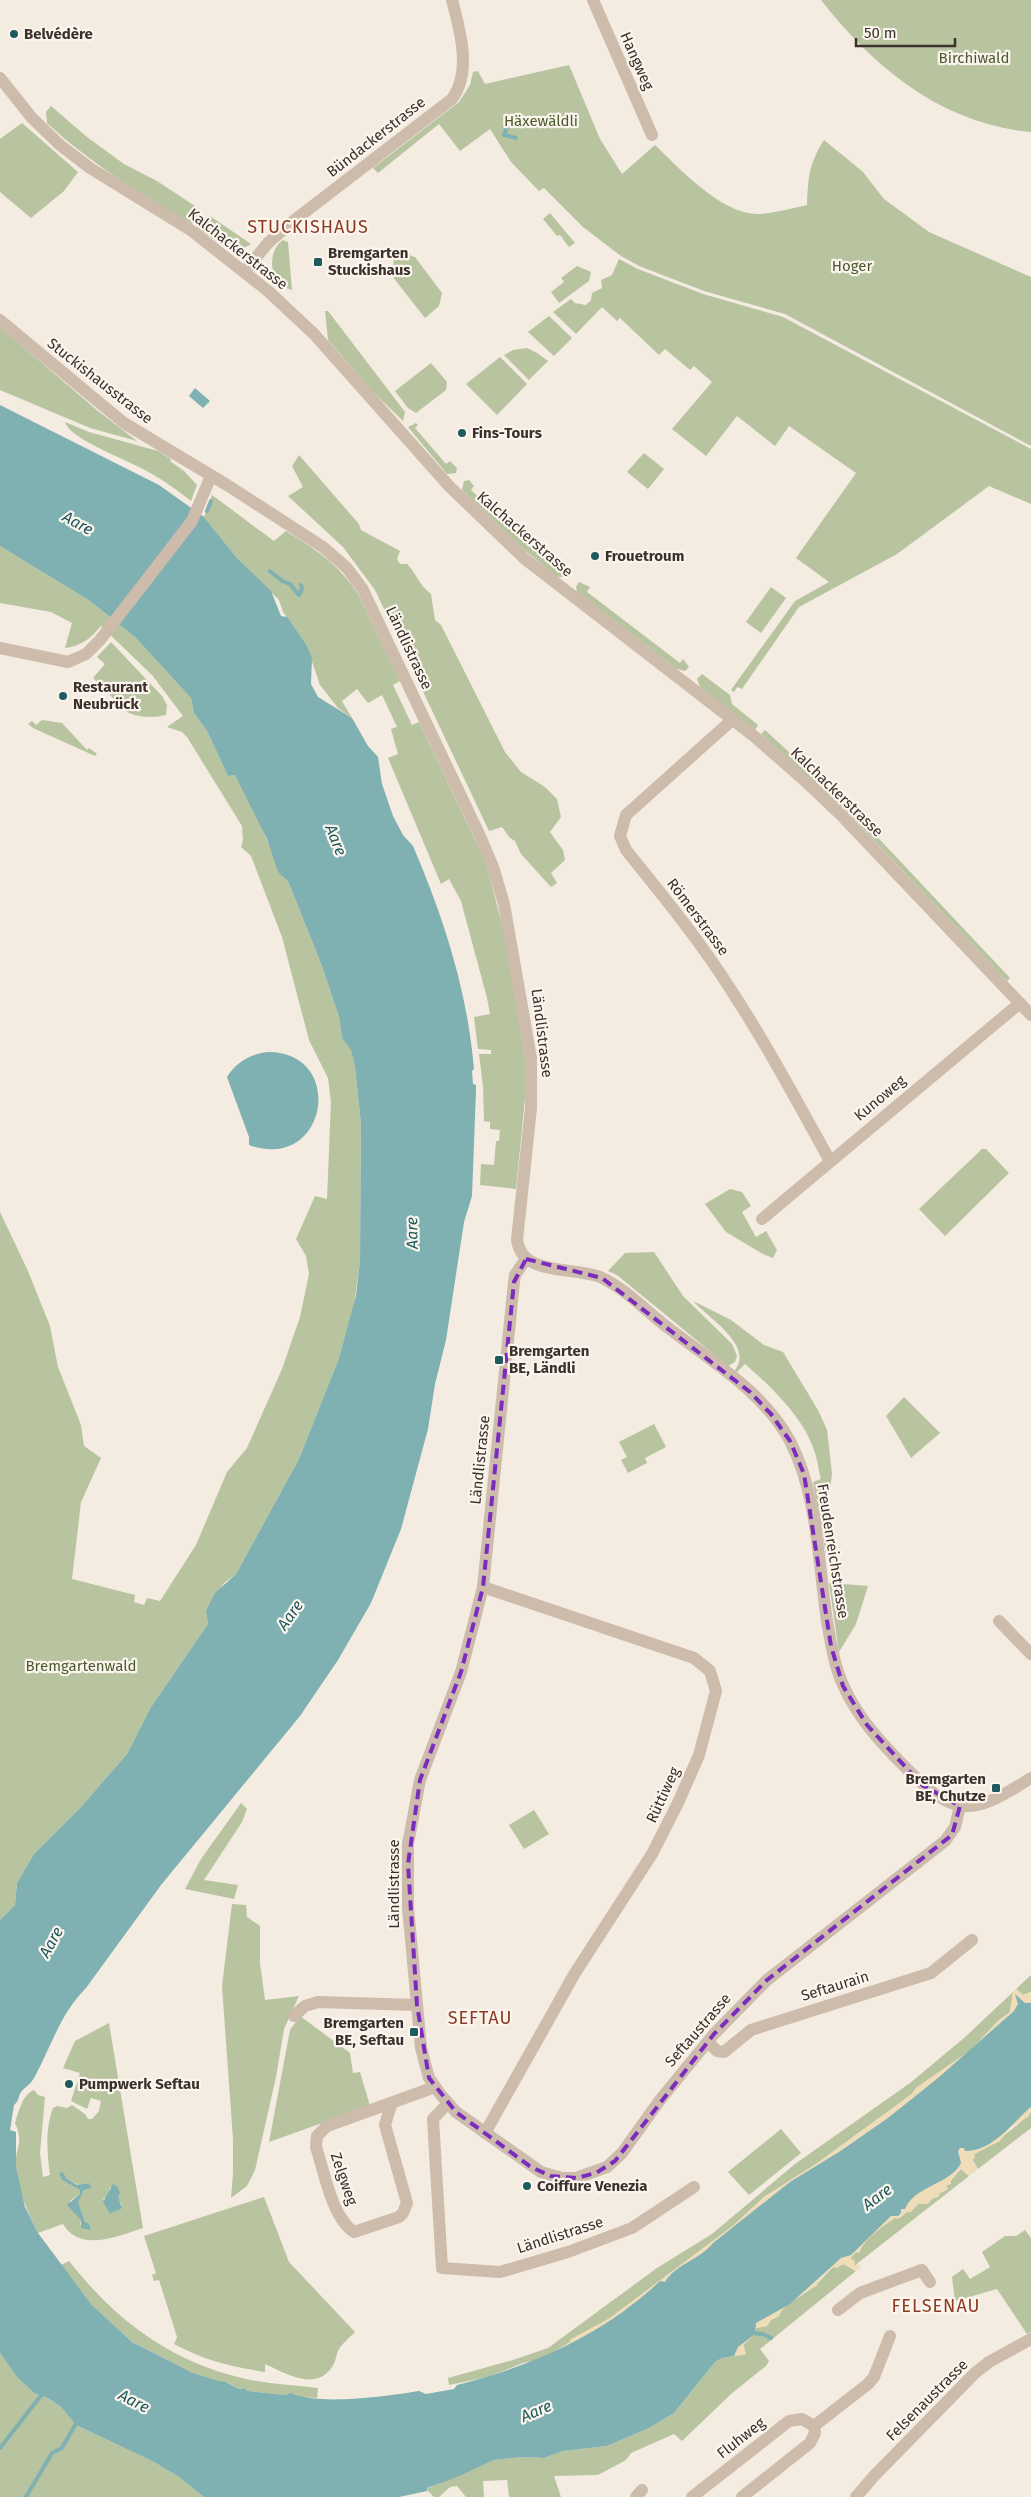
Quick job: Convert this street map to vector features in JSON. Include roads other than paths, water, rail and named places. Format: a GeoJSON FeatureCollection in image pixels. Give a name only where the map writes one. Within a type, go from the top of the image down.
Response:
{"type":"FeatureCollection","features":[{"type":"Feature","properties":{"kind":"street","name":"Bündackerstrasse"},"geometry":{"type":"LineString","coordinates":[[245,271],[268,243],[292,222],[452,99],[460,86],[463,70],[460,35],[452,0]]}},
{"type":"Feature","properties":{"kind":"street","name":"Hangweg"},"geometry":{"type":"LineString","coordinates":[[593,0],[652,135]]}},
{"type":"Feature","properties":{"kind":"street","name":"Kalchackerstrasse"},"geometry":{"type":"LineString","coordinates":[[0,78],[32,118],[90,168],[192,231],[245,271],[314,334],[449,486],[498,534],[545,575],[783,761],[830,804],[1031,1015]]}},
{"type":"Feature","properties":{"kind":"street","name":"Stuckishausstrasse"},"geometry":{"type":"LineString","coordinates":[[0,320],[124,424],[211,476]]}},
{"type":"Feature","properties":{"kind":"street"},"geometry":{"type":"LineString","coordinates":[[0,648],[68,662],[86,654],[100,640],[192,522],[211,476]]}},
{"type":"Feature","properties":{"kind":"street","name":"Ländlistrasse"},"geometry":{"type":"LineString","coordinates":[[211,476],[324,547],[354,576],[366,595],[493,867],[508,920],[531,1058],[531,1108],[518,1240],[520,1251],[526,1259],[515,1275],[514,1282],[483,1587],[464,1665],[420,1780],[408,1844],[408,1907],[424,2062],[435,2087],[448,2103],[433,2119],[442,2268],[500,2272],[568,2252],[632,2228],[694,2187]]}},
{"type":"Feature","properties":{"kind":"street","name":"Römerstrasse"},"geometry":{"type":"LineString","coordinates":[[732,720],[626,815],[620,836],[626,850],[689,928],[731,990],[781,1071],[830,1161]]}},
{"type":"Feature","properties":{"kind":"street","name":"Kunoweg"},"geometry":{"type":"LineString","coordinates":[[762,1219],[920,1084],[937,1075],[1020,1003]]}},
{"type":"Feature","properties":{"kind":"street","name":"Freudenreichstrasse"},"geometry":{"type":"LineString","coordinates":[[526,1259],[542,1266],[589,1273],[602,1278],[750,1392],[771,1414],[790,1441],[804,1474],[811,1504],[831,1646],[843,1686],[867,1724],[913,1776],[935,1795],[960,1806]]}},
{"type":"Feature","properties":{"kind":"street","name":"Rüttiweg"},"geometry":{"type":"LineString","coordinates":[[483,1587],[694,1658],[710,1671],[716,1691],[699,1755],[652,1854],[576,1973],[485,2133]]}},
{"type":"Feature","properties":{"kind":"street"},"geometry":{"type":"LineString","coordinates":[[999,1621],[1031,1654]]}},
{"type":"Feature","properties":{"kind":"street"},"geometry":{"type":"LineString","coordinates":[[960,1806],[973,1806],[994,1800],[1031,1778]]}},
{"type":"Feature","properties":{"kind":"street","name":"Seftaustrasse"},"geometry":{"type":"LineString","coordinates":[[448,2103],[531,2167],[551,2176],[576,2178],[607,2168],[622,2153],[660,2100],[726,2020],[767,1980],[945,1841],[955,1827],[960,1806]]}},
{"type":"Feature","properties":{"kind":"street","name":"Seftaurain"},"geometry":{"type":"LineString","coordinates":[[708,2042],[717,2051],[724,2052],[751,2030],[931,1973],[972,1940]]}},
{"type":"Feature","properties":{"kind":"street"},"geometry":{"type":"LineString","coordinates":[[294,2016],[305,2006],[318,2002],[417,2005]]}},
{"type":"Feature","properties":{"kind":"street","name":"Zelgweg"},"geometry":{"type":"LineString","coordinates":[[391,2105],[385,2125],[407,2203],[399,2217],[354,2232],[348,2228],[337,2211],[316,2147],[316,2141],[320,2132],[327,2126],[391,2105],[435,2087]]}},
{"type":"Feature","properties":{"kind":"street"},"geometry":{"type":"LineString","coordinates":[[838,2310],[860,2293],[922,2270],[930,2282]]}},
{"type":"Feature","properties":{"kind":"street"},"geometry":{"type":"LineString","coordinates":[[742,2497],[810,2443],[815,2433],[814,2426],[871,2381],[890,2336]]}},
{"type":"Feature","properties":{"kind":"street","name":"Felsenaustrasse"},"geometry":{"type":"LineString","coordinates":[[856,2497],[874,2476],[975,2373],[989,2362],[1031,2339]]}},
{"type":"Feature","properties":{"kind":"street","name":"Fluhweg"},"geometry":{"type":"LineString","coordinates":[[692,2497],[789,2421],[802,2419],[814,2426]]}},
{"type":"Feature","properties":{"kind":"water"},"geometry":{"type":"Polygon","coordinates":[[[195,388],[210,401],[203,408],[189,396],[195,388]]]}},
{"type":"Feature","properties":{"kind":"water","name":"Aare"},"geometry":{"type":"Polygon","coordinates":[[[0,405],[159,485],[204,517],[237,558],[271,591],[281,616],[287,617],[306,644],[312,658],[311,684],[318,697],[352,718],[368,746],[378,757],[382,784],[393,816],[403,835],[413,846],[444,928],[466,1011],[474,1069],[472,1071],[473,1084],[476,1085],[472,1196],[464,1222],[446,1340],[435,1384],[428,1429],[401,1529],[371,1603],[338,1660],[300,1716],[161,1885],[77,1998],[63,2020],[34,2078],[21,2092],[14,2105],[10,2130],[16,2132],[16,2167],[25,2207],[38,2233],[91,2304],[132,2342],[193,2373],[226,2382],[239,2389],[244,2388],[248,2391],[285,2395],[291,2393],[318,2399],[354,2399],[419,2391],[426,2394],[454,2389],[457,2385],[539,2358],[590,2333],[615,2317],[660,2281],[665,2282],[676,2270],[702,2254],[713,2243],[790,2182],[839,2152],[888,2118],[938,2078],[1014,2011],[1018,2004],[1015,1994],[1025,2003],[1031,2003],[1031,2107],[993,2142],[975,2150],[965,2151],[964,2148],[960,2148],[958,2151],[961,2163],[956,2170],[916,2195],[905,2209],[901,2209],[901,2213],[898,2216],[891,2216],[851,2255],[841,2258],[790,2304],[756,2323],[755,2334],[738,2347],[734,2356],[722,2358],[715,2362],[674,2413],[649,2428],[607,2446],[563,2451],[544,2458],[522,2457],[494,2460],[427,2488],[427,2491],[399,2497],[204,2497],[179,2477],[154,2462],[76,2425],[61,2407],[48,2398],[34,2393],[17,2377],[0,2353],[0,1920],[15,1905],[17,1883],[34,1854],[81,1807],[127,1754],[151,1707],[208,1624],[206,1611],[215,1593],[236,1574],[299,1459],[339,1358],[356,1296],[360,1260],[361,1124],[355,1067],[351,1050],[342,1038],[339,1017],[322,966],[288,881],[278,872],[267,839],[235,775],[228,776],[207,731],[194,713],[191,698],[135,637],[90,601],[0,546],[0,405]]]}},
{"type":"Feature","properties":{"kind":"water"},"geometry":{"type":"Polygon","coordinates":[[[269,1052],[294,1057],[310,1071],[318,1089],[318,1109],[310,1128],[296,1142],[275,1149],[249,1145],[249,1137],[227,1077],[245,1059],[269,1052]]]}},
{"type":"Feature","properties":{"kind":"water"},"geometry":{"type":"Polygon","coordinates":[[[63,2172],[66,2178],[77,2185],[89,2183],[91,2188],[84,2190],[78,2202],[85,2222],[89,2224],[91,2230],[81,2228],[81,2220],[67,2205],[80,2194],[80,2190],[62,2180],[59,2173],[63,2172]]]}},
{"type":"Feature","properties":{"kind":"water"},"geometry":{"type":"Polygon","coordinates":[[[113,2184],[118,2187],[120,2193],[118,2197],[122,2208],[110,2214],[103,2202],[113,2184]]]}},
{"type":"Feature","properties":{"kind":"waterway"},"geometry":{"type":"LineString","coordinates":[[508,124],[504,135],[516,138]]}},
{"type":"Feature","properties":{"kind":"waterway"},"geometry":{"type":"LineString","coordinates":[[207,511],[211,501]]}},
{"type":"Feature","properties":{"kind":"waterway"},"geometry":{"type":"LineString","coordinates":[[270,571],[282,581],[290,584],[299,595],[302,589],[301,585]]}},
{"type":"Feature","properties":{"kind":"waterway"},"geometry":{"type":"LineString","coordinates":[[752,2333],[763,2334],[771,2338]]}},
{"type":"Feature","properties":{"kind":"waterway"},"geometry":{"type":"LineString","coordinates":[[0,2448],[43,2393]]}},
{"type":"Feature","properties":{"kind":"waterway"},"geometry":{"type":"LineString","coordinates":[[26,2497],[52,2453],[62,2448],[78,2420]]}},
{"type":"Feature","properties":{"kind":"place","name":"Belvédère"},"geometry":{"type":"Point","coordinates":[14,34]}},
{"type":"Feature","properties":{"kind":"place","name":"Bremgarten Stuckishaus"},"geometry":{"type":"Point","coordinates":[318,262]}},
{"type":"Feature","properties":{"kind":"place","name":"Fins-Tours"},"geometry":{"type":"Point","coordinates":[462,433]}},
{"type":"Feature","properties":{"kind":"place","name":"Frouetroum"},"geometry":{"type":"Point","coordinates":[595,556]}},
{"type":"Feature","properties":{"kind":"place","name":"Restaurant Neubrück"},"geometry":{"type":"Point","coordinates":[63,696]}},
{"type":"Feature","properties":{"kind":"place","name":"Bremgarten BE, Ländli"},"geometry":{"type":"Point","coordinates":[499,1360]}},
{"type":"Feature","properties":{"kind":"place","name":"Bremgarten BE, Chutze"},"geometry":{"type":"Point","coordinates":[996,1788]}},
{"type":"Feature","properties":{"kind":"place","name":"Bremgarten BE, Seftau"},"geometry":{"type":"Point","coordinates":[414,2032]}},
{"type":"Feature","properties":{"kind":"place","name":"Pumpwerk Seftau"},"geometry":{"type":"Point","coordinates":[69,2084]}},
{"type":"Feature","properties":{"kind":"place","name":"Coiffure Venezia"},"geometry":{"type":"Point","coordinates":[527,2186]}},
{"type":"Feature","properties":{"kind":"district","name":"STUCKISHAUS"},"geometry":{"type":"Point","coordinates":[308,227]}},
{"type":"Feature","properties":{"kind":"district","name":"SEFTAU"},"geometry":{"type":"Point","coordinates":[480,2018]}},
{"type":"Feature","properties":{"kind":"district","name":"FELSENAU"},"geometry":{"type":"Point","coordinates":[936,2306]}},
{"type":"Feature","properties":{"kind":"park label","name":"Birchiwald"},"geometry":{"type":"Point","coordinates":[974,58]}},
{"type":"Feature","properties":{"kind":"park label","name":"Häxewäldli"},"geometry":{"type":"Point","coordinates":[541,121]}},
{"type":"Feature","properties":{"kind":"park label","name":"Hoger"},"geometry":{"type":"Point","coordinates":[852,266]}},
{"type":"Feature","properties":{"kind":"park label","name":"Bremgartenwald"},"geometry":{"type":"Point","coordinates":[81,1666]}}]}
